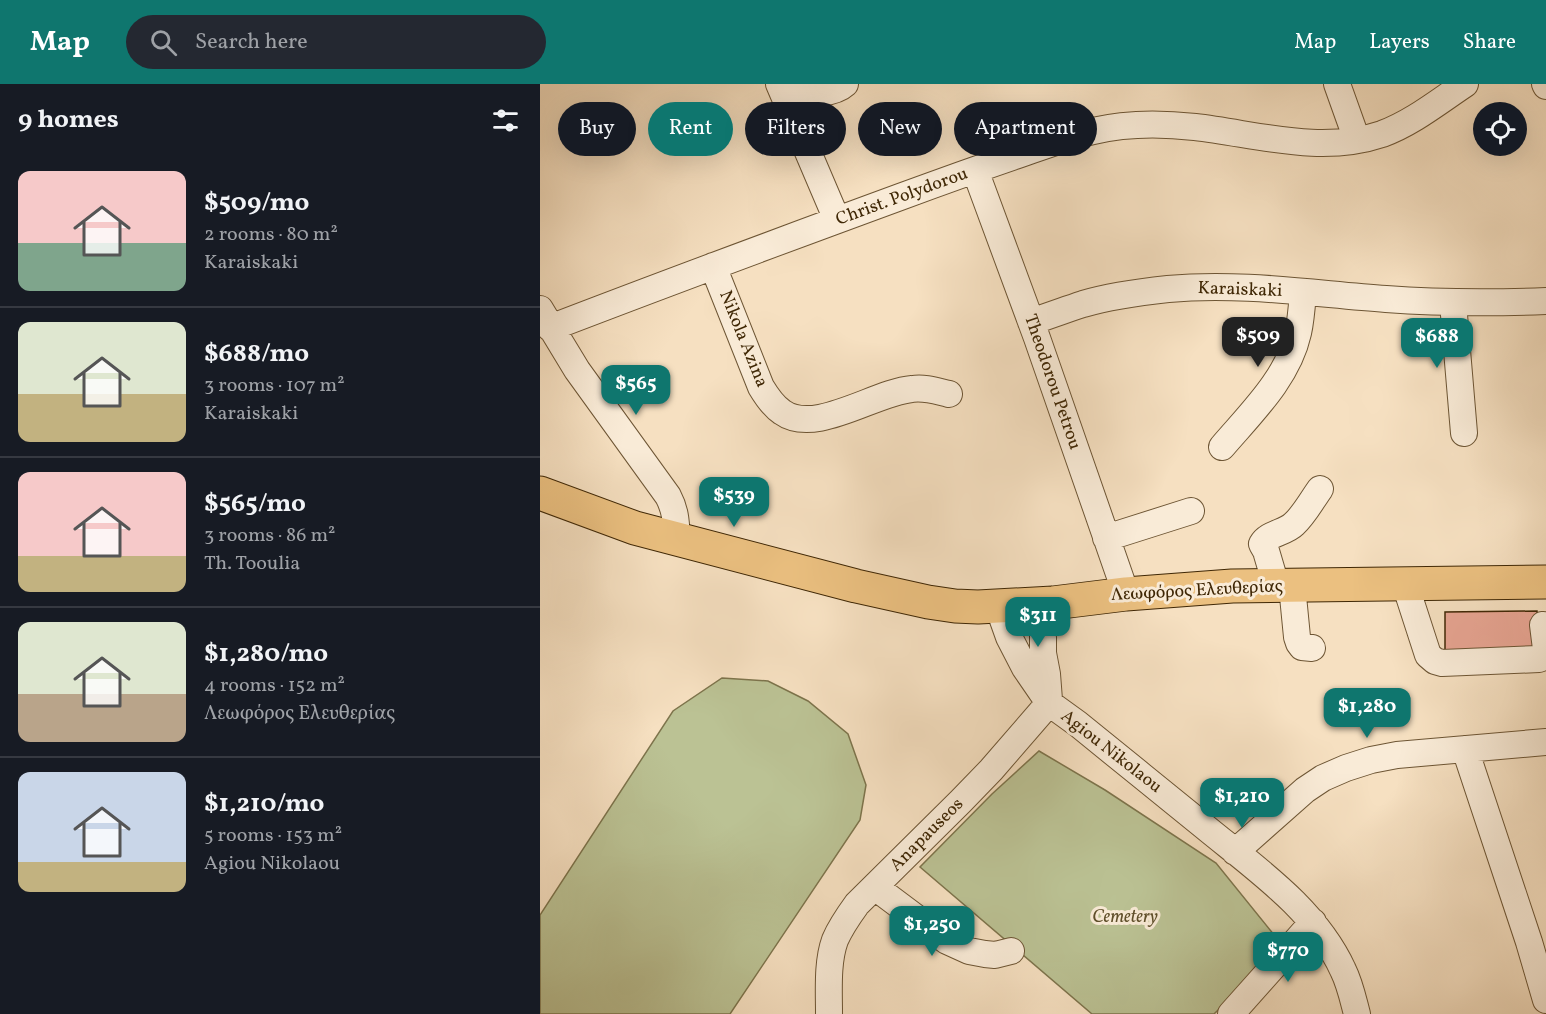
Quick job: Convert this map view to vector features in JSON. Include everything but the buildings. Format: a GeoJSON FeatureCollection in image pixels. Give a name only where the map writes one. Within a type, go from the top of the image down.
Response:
{"type":"FeatureCollection","features":[{"type":"Feature","properties":{"kind":"main road","name":"Λεωφόρος Ελευθερίας"},"geometry":{"type":"LineString","coordinates":[[540,493],[634,528],[856,586],[928,602],[966,606],[1053,603],[1126,594],[1232,586],[1546,582]]}},
{"type":"Feature","properties":{"kind":"street"},"geometry":{"type":"LineString","coordinates":[[782,89],[811,94],[840,88],[845,84]]}},
{"type":"Feature","properties":{"kind":"street"},"geometry":{"type":"LineString","coordinates":[[1337,84],[1356,140]]}},
{"type":"Feature","properties":{"kind":"street","name":"Christ. Polydorou"},"geometry":{"type":"LineString","coordinates":[[545,319],[713,266],[975,170],[1095,131],[1132,125],[1194,127],[1315,144],[1356,140],[1399,127],[1465,84]]}},
{"type":"Feature","properties":{"kind":"street"},"geometry":{"type":"LineString","coordinates":[[782,89],[837,220]]}},
{"type":"Feature","properties":{"kind":"street","name":"Theodorou Petrou"},"geometry":{"type":"LineString","coordinates":[[975,170],[1126,594]]}},
{"type":"Feature","properties":{"kind":"street","name":"Nikola Azina"},"geometry":{"type":"LineString","coordinates":[[713,266],[761,387],[771,402],[784,414],[798,419],[813,419],[831,415],[894,392],[912,389],[929,389],[949,394]]}},
{"type":"Feature","properties":{"kind":"street","name":"Karaiskaki"},"geometry":{"type":"LineString","coordinates":[[1031,322],[1092,302],[1169,289],[1209,287],[1453,303],[1546,301]]}},
{"type":"Feature","properties":{"kind":"street"},"geometry":{"type":"LineString","coordinates":[[1222,447],[1269,392],[1293,351],[1298,333],[1303,292]]}},
{"type":"Feature","properties":{"kind":"street"},"geometry":{"type":"LineString","coordinates":[[1453,303],[1464,433]]}},
{"type":"Feature","properties":{"kind":"street"},"geometry":{"type":"LineString","coordinates":[[545,319],[577,370],[668,496],[676,515],[677,539]]}},
{"type":"Feature","properties":{"kind":"street"},"geometry":{"type":"LineString","coordinates":[[1312,648],[1302,647],[1297,637],[1284,586],[1262,544],[1265,538],[1294,525],[1320,489]]}},
{"type":"Feature","properties":{"kind":"street"},"geometry":{"type":"LineString","coordinates":[[1106,538],[1191,511]]}},
{"type":"Feature","properties":{"kind":"street"},"geometry":{"type":"LineString","coordinates":[[1405,584],[1428,655],[1435,661],[1442,663],[1539,659],[1546,656]]}},
{"type":"Feature","properties":{"kind":"street","name":"Agiou Nikolaou"},"geometry":{"type":"LineString","coordinates":[[1049,703],[1043,633],[1053,603]]}},
{"type":"Feature","properties":{"kind":"street","name":"Agiou Nikolaou"},"geometry":{"type":"LineString","coordinates":[[998,606],[1016,651],[1049,703],[1278,887],[1313,922],[1344,970],[1357,1014]]}},
{"type":"Feature","properties":{"kind":"street","name":"Anapauseos"},"geometry":{"type":"LineString","coordinates":[[829,1014],[830,969],[834,942],[844,921],[857,904],[991,770],[1049,703]]}},
{"type":"Feature","properties":{"kind":"street"},"geometry":{"type":"LineString","coordinates":[[1235,852],[1305,790],[1323,778],[1346,768],[1371,760],[1397,756],[1546,742]]}},
{"type":"Feature","properties":{"kind":"street"},"geometry":{"type":"LineString","coordinates":[[1465,749],[1546,1000]]}},
{"type":"Feature","properties":{"kind":"street"},"geometry":{"type":"LineString","coordinates":[[875,887],[947,941],[969,951],[985,954],[996,955],[1011,951]]}},
{"type":"Feature","properties":{"kind":"street"},"geometry":{"type":"LineString","coordinates":[[1231,1014],[1313,922]]}},
{"type":"Feature","properties":{"kind":"green space"},"geometry":{"type":"Polygon","coordinates":[[[722,678],[768,681],[808,701],[848,734],[866,785],[860,820],[730,1014],[540,1014],[540,915],[673,711],[722,678]]]}},
{"type":"Feature","properties":{"kind":"green space","name":"Cemetery"},"geometry":{"type":"Polygon","coordinates":[[[1039,751],[1105,790],[1216,863],[1283,946],[1214,1014],[1092,1014],[920,867],[992,794],[1039,751]]]}}]}
